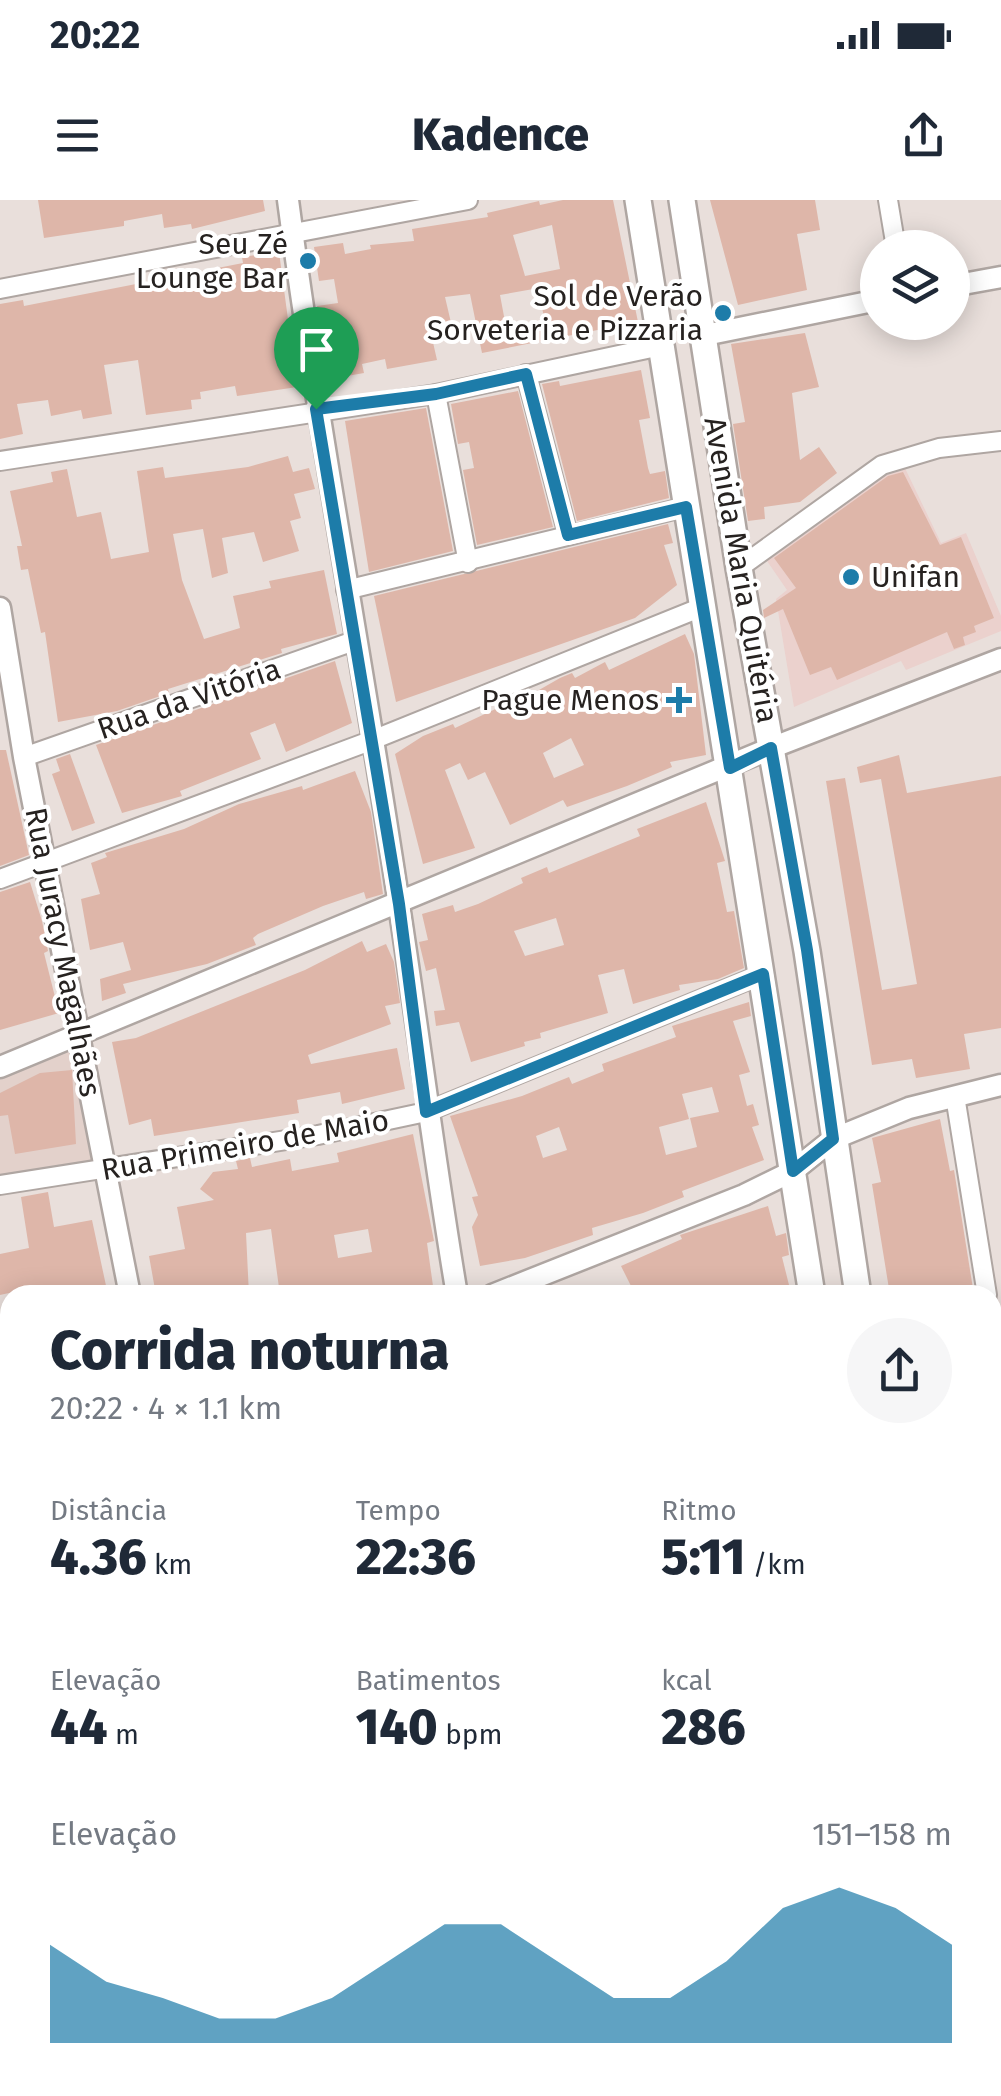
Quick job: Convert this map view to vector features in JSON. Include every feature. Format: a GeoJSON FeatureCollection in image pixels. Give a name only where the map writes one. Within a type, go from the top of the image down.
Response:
{"type":"FeatureCollection","features":[{"type":"Feature","properties":{"kind":"main road","name":"Avenida Maria Quitéria"},"geometry":{"type":"LineString","coordinates":[[638,200],[810,1285]]}},
{"type":"Feature","properties":{"kind":"main road","name":"Avenida Maria Quitéria"},"geometry":{"type":"LineString","coordinates":[[682,200],[739,568],[807,950],[856,1285]]}},
{"type":"Feature","properties":{"kind":"street"},"geometry":{"type":"LineString","coordinates":[[288,200],[316,409],[399,904],[426,1112],[455,1285]]}},
{"type":"Feature","properties":{"kind":"street"},"geometry":{"type":"LineString","coordinates":[[0,289],[468,200]]}},
{"type":"Feature","properties":{"kind":"street"},"geometry":{"type":"LineString","coordinates":[[888,200],[893,230]]}},
{"type":"Feature","properties":{"kind":"street"},"geometry":{"type":"LineString","coordinates":[[970,283],[1001,277]]}},
{"type":"Feature","properties":{"kind":"street"},"geometry":{"type":"LineString","coordinates":[[705,335],[860,304]]}},
{"type":"Feature","properties":{"kind":"street"},"geometry":{"type":"LineString","coordinates":[[0,461],[316,409],[436,394],[661,346]]}},
{"type":"Feature","properties":{"kind":"street"},"geometry":{"type":"LineString","coordinates":[[526,374],[568,535]]}},
{"type":"Feature","properties":{"kind":"street"},"geometry":{"type":"LineString","coordinates":[[436,394],[468,563]]}},
{"type":"Feature","properties":{"kind":"street"},"geometry":{"type":"LineString","coordinates":[[739,568],[882,464],[939,448],[1001,441]]}},
{"type":"Feature","properties":{"kind":"street"},"geometry":{"type":"LineString","coordinates":[[346,590],[686,507]]}},
{"type":"Feature","properties":{"kind":"street"},"geometry":{"type":"LineString","coordinates":[[0,879],[370,741],[702,607]]}},
{"type":"Feature","properties":{"kind":"street","name":"Rua Juracy Magalhães"},"geometry":{"type":"LineString","coordinates":[[0,608],[24,757],[128,1285]]}},
{"type":"Feature","properties":{"kind":"street","name":"Rua da Vitória"},"geometry":{"type":"LineString","coordinates":[[24,757],[354,641]]}},
{"type":"Feature","properties":{"kind":"street"},"geometry":{"type":"LineString","coordinates":[[0,1067],[771,748],[1001,659]]}},
{"type":"Feature","properties":{"kind":"street","name":"Rua Primeiro de Maio"},"geometry":{"type":"LineString","coordinates":[[0,1185],[318,1135],[426,1112],[763,974]]}},
{"type":"Feature","properties":{"kind":"street"},"geometry":{"type":"LineString","coordinates":[[517,1285],[744,1195],[793,1171],[833,1139],[909,1108],[1001,1086]]}},
{"type":"Feature","properties":{"kind":"street"},"geometry":{"type":"LineString","coordinates":[[955,1096],[985,1285]]}},
{"type":"Feature","properties":{"kind":"shaded area","name":"Unifan"},"geometry":{"type":"Polygon","coordinates":[[[903,464],[941,543],[966,533],[1001,616],[1001,631],[906,670],[901,661],[794,707],[776,599],[787,590],[767,561],[809,531],[807,526],[903,464]]]}},
{"type":"Feature","properties":{"kind":"shaded area"},"geometry":{"type":"Polygon","coordinates":[[[74,1044],[98,1166],[0,1180],[0,1075],[74,1044]]]}},
{"type":"Feature","properties":{"kind":"building"},"geometry":{"type":"Polygon","coordinates":[[[38,200],[263,200],[265,211],[192,229],[191,224],[164,228],[162,214],[124,221],[124,226],[44,238],[38,200]]]}},
{"type":"Feature","properties":{"kind":"building"},"geometry":{"type":"Polygon","coordinates":[[[563,200],[613,200],[638,322],[482,353],[470,294],[445,297],[452,327],[432,338],[437,360],[387,369],[385,359],[362,364],[364,373],[330,379],[317,306],[338,303],[334,279],[319,281],[314,247],[343,243],[345,254],[371,249],[370,245],[414,241],[412,229],[488,217],[487,213],[539,201],[540,205],[563,200]],[[552,225],[513,235],[525,276],[560,269],[552,225]],[[539,288],[500,295],[506,327],[544,319],[539,288]]]}},
{"type":"Feature","properties":{"kind":"building"},"geometry":{"type":"Polygon","coordinates":[[[710,200],[815,200],[820,230],[797,234],[807,290],[738,305],[710,200]]]}},
{"type":"Feature","properties":{"kind":"building"},"geometry":{"type":"Polygon","coordinates":[[[279,252],[297,387],[237,396],[235,386],[200,392],[201,399],[191,400],[192,409],[146,415],[138,360],[104,365],[112,414],[83,419],[81,410],[51,416],[48,400],[17,404],[23,434],[0,439],[0,304],[23,300],[24,306],[243,263],[242,257],[279,252]]]}},
{"type":"Feature","properties":{"kind":"building"},"geometry":{"type":"Polygon","coordinates":[[[805,333],[819,387],[792,393],[800,460],[819,447],[837,473],[800,502],[764,507],[765,519],[748,521],[733,424],[745,422],[731,344],[805,333]]]}},
{"type":"Feature","properties":{"kind":"building"},"geometry":{"type":"Polygon","coordinates":[[[641,370],[650,418],[639,420],[648,468],[650,474],[665,471],[669,498],[577,521],[542,384],[559,381],[560,386],[641,370]]]}},
{"type":"Feature","properties":{"kind":"building"},"geometry":{"type":"Polygon","coordinates":[[[518,391],[553,527],[477,545],[463,470],[474,468],[469,442],[458,444],[451,404],[518,391]]]}},
{"type":"Feature","properties":{"kind":"building"},"geometry":{"type":"Polygon","coordinates":[[[426,408],[453,551],[369,572],[345,421],[426,408]]]}},
{"type":"Feature","properties":{"kind":"building"},"geometry":{"type":"Polygon","coordinates":[[[288,456],[293,472],[309,468],[315,489],[294,494],[301,518],[290,521],[299,551],[263,562],[254,532],[222,538],[228,573],[212,578],[203,529],[173,534],[182,580],[204,639],[240,628],[233,596],[271,588],[269,581],[324,570],[337,634],[281,649],[282,653],[168,689],[169,693],[117,711],[58,722],[45,632],[41,633],[28,569],[21,570],[17,546],[22,546],[10,491],[53,482],[51,472],[67,469],[77,517],[101,512],[111,559],[149,552],[137,471],[163,467],[165,478],[248,467],[288,456]]]}},
{"type":"Feature","properties":{"kind":"building","name":"Unifan"},"geometry":{"type":"Polygon","coordinates":[[[903,472],[940,545],[961,537],[994,618],[974,626],[976,632],[963,637],[965,645],[954,649],[947,632],[837,680],[831,667],[810,675],[783,609],[764,618],[763,610],[796,588],[774,558],[888,476],[903,472]]]}},
{"type":"Feature","properties":{"kind":"building"},"geometry":{"type":"Polygon","coordinates":[[[668,524],[673,543],[664,545],[677,585],[635,618],[396,702],[374,596],[668,524]]]}},
{"type":"Feature","properties":{"kind":"building"},"geometry":{"type":"Polygon","coordinates":[[[685,634],[694,654],[706,755],[670,762],[672,767],[567,807],[563,800],[510,825],[485,772],[468,780],[460,763],[445,770],[475,848],[423,864],[395,754],[423,736],[453,724],[455,728],[504,705],[506,709],[572,673],[575,678],[605,662],[609,670],[685,634]],[[571,738],[543,753],[554,778],[584,765],[571,738]]]}},
{"type":"Feature","properties":{"kind":"building"},"geometry":{"type":"Polygon","coordinates":[[[335,661],[352,723],[286,752],[275,723],[250,733],[261,759],[180,791],[182,796],[122,813],[96,745],[335,661]]]}},
{"type":"Feature","properties":{"kind":"building"},"geometry":{"type":"Polygon","coordinates":[[[0,750],[6,750],[29,855],[0,866],[0,750]]]}},
{"type":"Feature","properties":{"kind":"building"},"geometry":{"type":"Polygon","coordinates":[[[70,754],[95,823],[72,831],[52,774],[60,771],[56,759],[70,754]]]}},
{"type":"Feature","properties":{"kind":"building"},"geometry":{"type":"Polygon","coordinates":[[[899,755],[907,793],[1001,776],[1001,1028],[964,1034],[970,1069],[916,1078],[912,1059],[872,1065],[826,781],[845,778],[882,990],[917,984],[881,779],[860,783],[857,767],[899,755]]]}},
{"type":"Feature","properties":{"kind":"building"},"geometry":{"type":"Polygon","coordinates":[[[355,771],[371,812],[383,894],[366,899],[364,892],[323,906],[258,934],[253,938],[256,945],[207,964],[123,984],[126,993],[102,1001],[100,979],[131,970],[123,942],[90,950],[81,899],[100,894],[91,863],[107,857],[105,853],[184,829],[239,804],[302,786],[303,790],[355,771]]]}},
{"type":"Feature","properties":{"kind":"building"},"geometry":{"type":"Polygon","coordinates":[[[706,802],[725,861],[717,863],[727,912],[734,911],[744,968],[718,979],[679,985],[680,990],[633,1004],[624,969],[598,975],[608,1013],[540,1033],[541,1038],[524,1042],[525,1046],[471,1062],[459,1022],[436,1026],[434,1011],[445,1010],[436,968],[426,971],[419,942],[428,940],[422,914],[453,905],[455,912],[478,904],[547,867],[549,873],[640,836],[637,829],[706,802]],[[556,918],[514,931],[525,956],[564,945],[556,918]]]}},
{"type":"Feature","properties":{"kind":"building"},"geometry":{"type":"Polygon","coordinates":[[[30,882],[42,921],[48,951],[44,953],[59,1013],[0,1030],[0,892],[30,882]]]}},
{"type":"Feature","properties":{"kind":"building"},"geometry":{"type":"Polygon","coordinates":[[[362,941],[367,952],[386,944],[394,962],[400,1003],[385,1006],[391,1024],[308,1055],[311,1064],[397,1048],[405,1089],[342,1104],[340,1092],[297,1100],[299,1113],[154,1136],[151,1119],[129,1125],[112,1042],[136,1038],[305,970],[362,941]]]}},
{"type":"Feature","properties":{"kind":"building"},"geometry":{"type":"Polygon","coordinates":[[[749,1002],[751,1016],[733,1021],[750,1072],[739,1075],[747,1106],[753,1104],[759,1125],[752,1127],[764,1160],[682,1191],[684,1197],[592,1228],[593,1235],[525,1258],[480,1266],[472,1227],[478,1215],[472,1197],[478,1196],[450,1116],[522,1096],[569,1077],[572,1084],[604,1071],[602,1064],[676,1037],[672,1026],[749,1002]],[[712,1087],[682,1094],[689,1119],[659,1127],[666,1155],[697,1147],[690,1118],[719,1112],[712,1087]],[[559,1127],[536,1136],[543,1158],[567,1150],[559,1127]]]}},
{"type":"Feature","properties":{"kind":"building"},"geometry":{"type":"Polygon","coordinates":[[[72,1070],[76,1144],[15,1154],[8,1115],[0,1116],[0,1093],[40,1073],[72,1070]]]}},
{"type":"Feature","properties":{"kind":"building"},"geometry":{"type":"Polygon","coordinates":[[[940,1119],[950,1171],[954,1170],[972,1285],[888,1285],[872,1184],[881,1182],[872,1138],[940,1119]]]}},
{"type":"Feature","properties":{"kind":"building"},"geometry":{"type":"Polygon","coordinates":[[[413,1134],[434,1241],[427,1243],[433,1285],[279,1285],[271,1229],[246,1233],[249,1285],[154,1285],[149,1256],[185,1249],[177,1207],[214,1200],[200,1189],[213,1172],[238,1169],[236,1161],[250,1158],[252,1167],[290,1159],[292,1171],[339,1162],[337,1153],[413,1134]],[[368,1229],[334,1235],[338,1258],[372,1252],[368,1229]]]}},
{"type":"Feature","properties":{"kind":"building"},"geometry":{"type":"Polygon","coordinates":[[[48,1192],[54,1227],[92,1220],[106,1285],[0,1285],[0,1254],[29,1248],[21,1197],[48,1192]]]}},
{"type":"Feature","properties":{"kind":"building"},"geometry":{"type":"Polygon","coordinates":[[[768,1206],[776,1236],[786,1233],[789,1255],[782,1257],[789,1285],[630,1285],[621,1266],[682,1239],[680,1235],[768,1206]]]}},
{"type":"Feature","properties":{"kind":"place","name":"Seu Zé Lounge Bar"},"geometry":{"type":"Point","coordinates":[308,261]}},
{"type":"Feature","properties":{"kind":"place","name":"Sol de Verão Sorveteria e Pizzaria"},"geometry":{"type":"Point","coordinates":[723,313]}},
{"type":"Feature","properties":{"kind":"place","name":"Unifan"},"geometry":{"type":"Point","coordinates":[851,577]}},
{"type":"Feature","properties":{"kind":"place","name":"Pague Menos"},"geometry":{"type":"Point","coordinates":[679,700]}},
{"type":"Feature","properties":{"kind":"route"},"geometry":{"type":"LineString","coordinates":[[526,374],[568,535],[686,507],[730,768],[771,748],[807,950],[833,1139],[793,1171],[763,974],[426,1112],[399,904],[316,409],[436,394],[526,374]]}}]}
